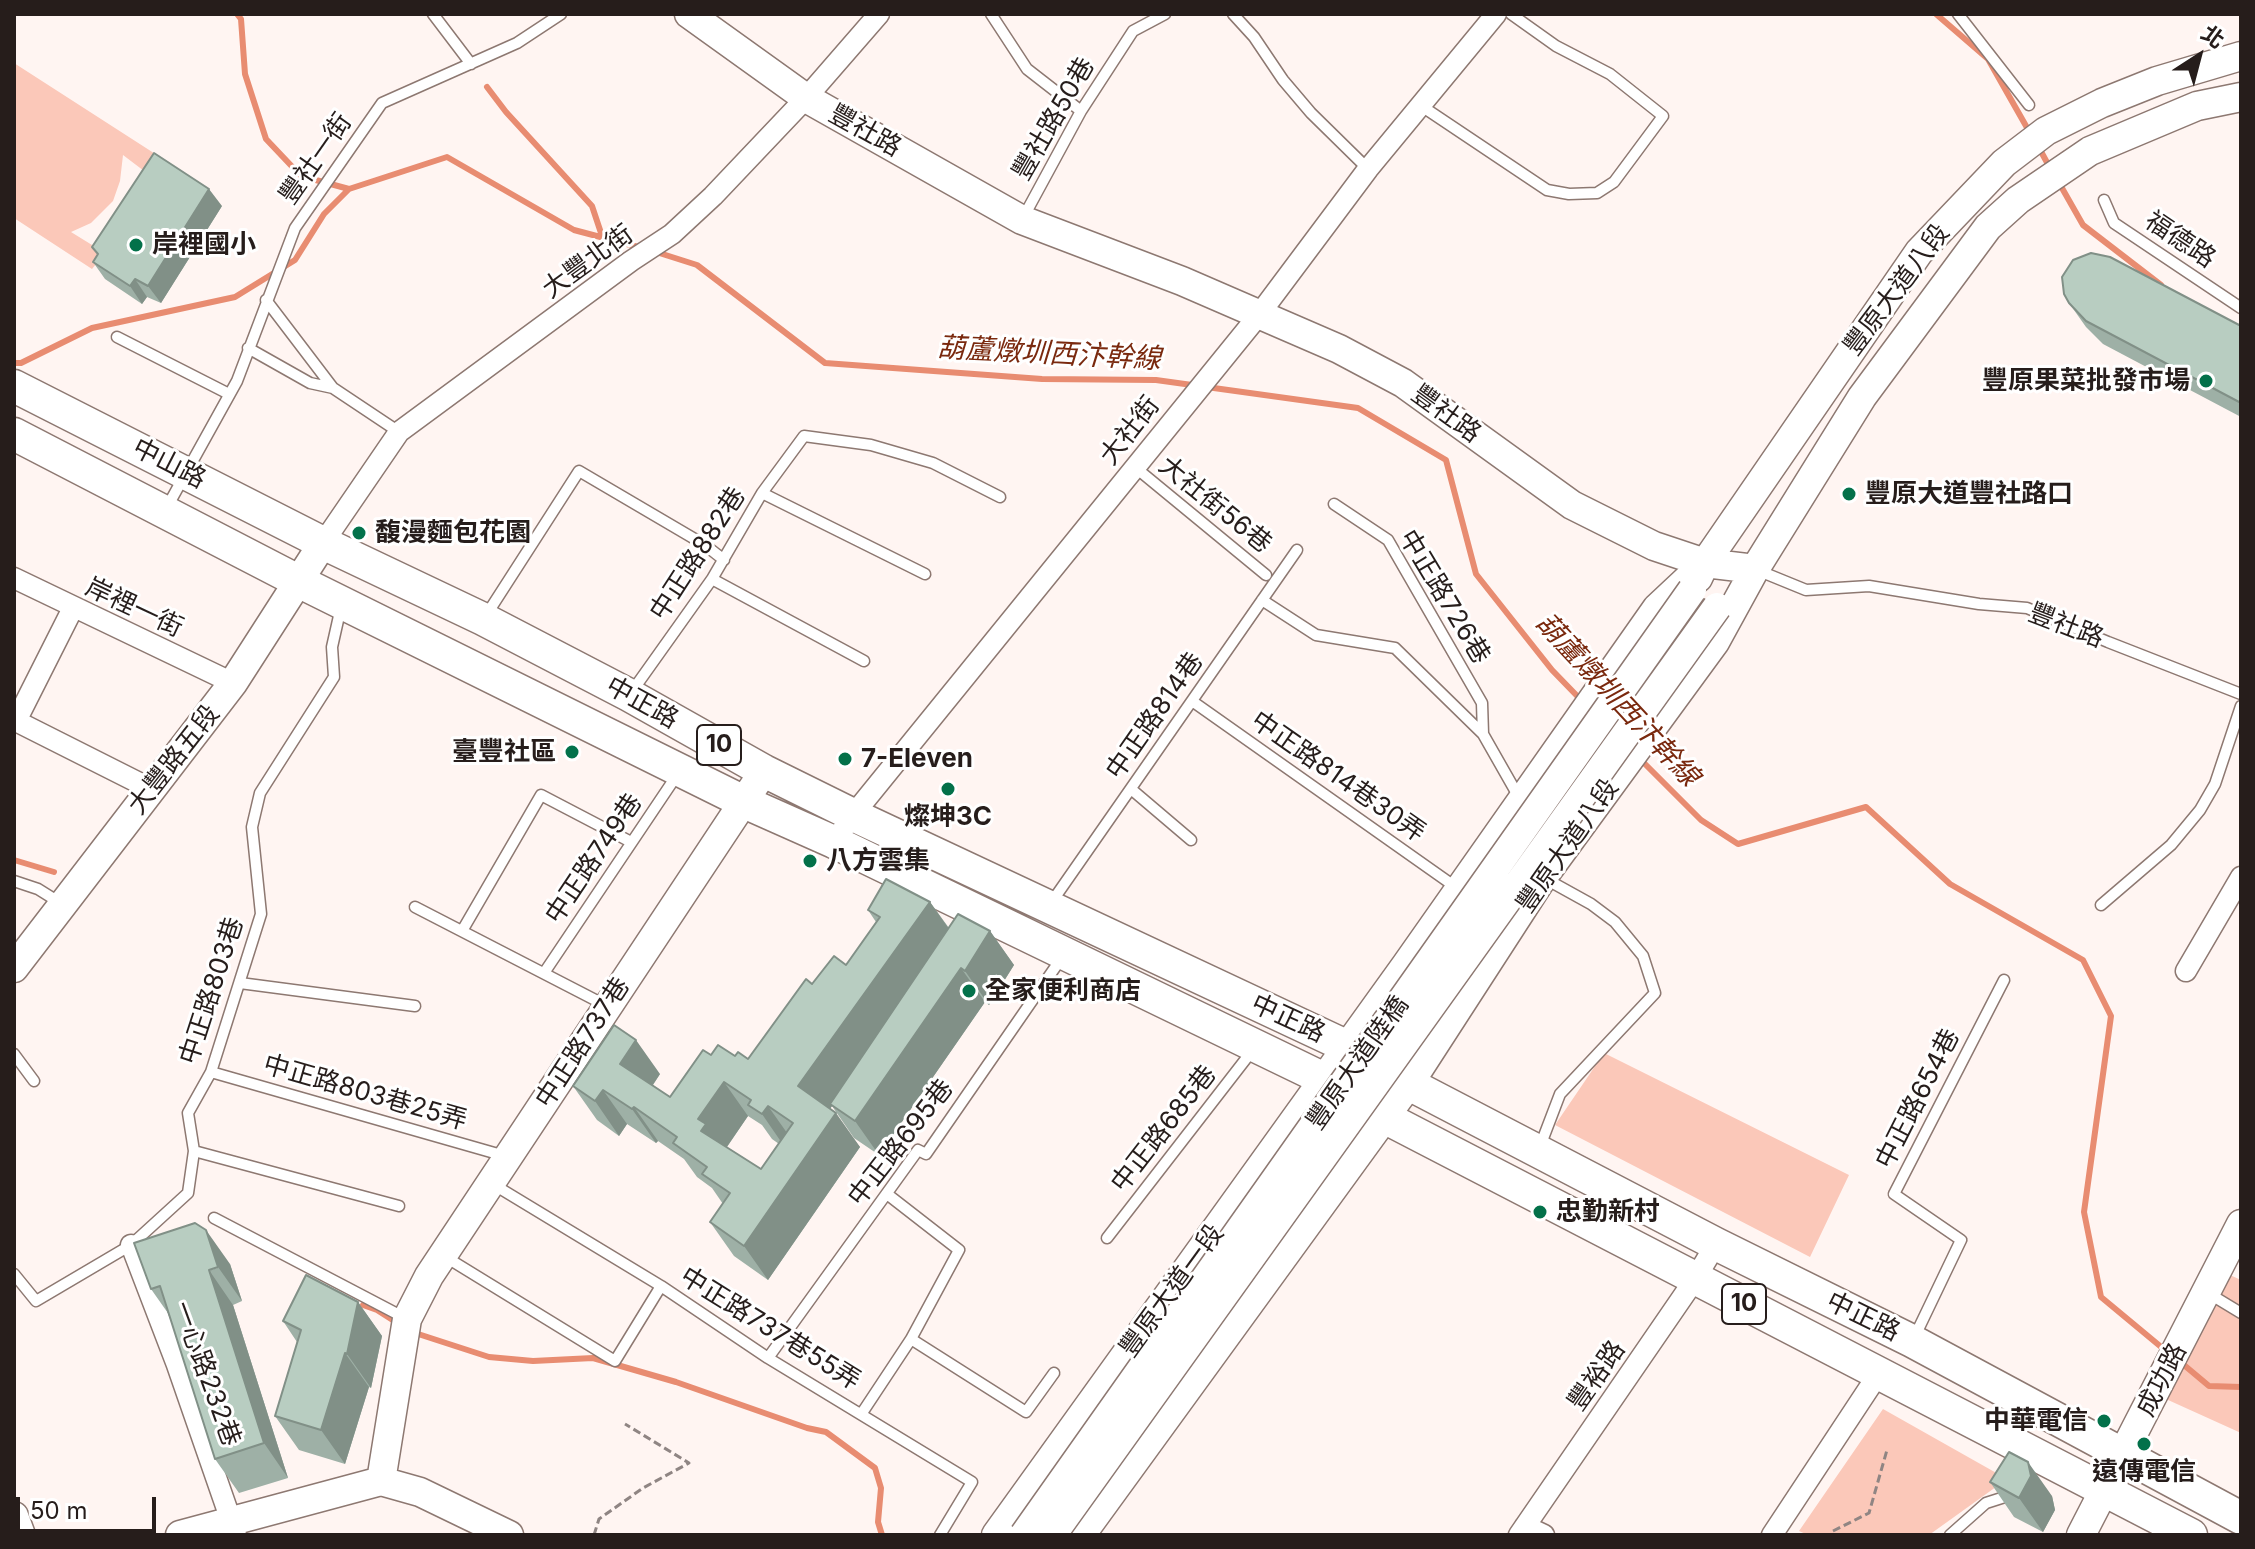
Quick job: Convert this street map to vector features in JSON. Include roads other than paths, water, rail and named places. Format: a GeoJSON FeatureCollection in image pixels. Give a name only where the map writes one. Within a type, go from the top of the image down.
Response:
{"type":"FeatureCollection","features":[{"type":"Feature","properties":{"kind":"main road","name":"中山路"},"geometry":{"type":"LineString","coordinates":[[14,386],[323,543]]}},
{"type":"Feature","properties":{"kind":"main road","name":"中山路"},"geometry":{"type":"LineString","coordinates":[[14,434],[298,581]]}},
{"type":"Feature","properties":{"kind":"main road","name":"中正路"},"geometry":{"type":"LineString","coordinates":[[323,543],[483,619],[629,695],[764,771],[853,815],[1348,1047],[1409,1084],[1716,1244],[1912,1341],[2241,1518]]}},
{"type":"Feature","properties":{"kind":"main road","name":"中正路"},"geometry":{"type":"LineString","coordinates":[[298,581],[744,802],[834,842],[1324,1079],[1384,1117],[1879,1373],[2040,1462],[2105,1490],[2191,1535]]}},
{"type":"Feature","properties":{"kind":"street","name":"豐社路"},"geometry":{"type":"LineString","coordinates":[[689,14],[806,98],[1022,220],[1182,281],[1339,349],[1403,383],[1572,505],[1654,546],[1705,563],[1755,569]]}},
{"type":"Feature","properties":{"kind":"street","name":"大豐北街"},"geometry":{"type":"LineString","coordinates":[[323,543],[399,432],[672,234],[713,196],[806,98],[879,14]]}},
{"type":"Feature","properties":{"kind":"street","name":"大社街"},"geometry":{"type":"LineString","coordinates":[[834,842],[1136,468],[1206,376],[1258,316],[1368,169],[1496,14]]}},
{"type":"Feature","properties":{"kind":"street","name":"豐原大道八段"},"geometry":{"type":"LineString","coordinates":[[1692,590],[1705,563],[1919,252],[2004,163],[2046,131],[2102,103],[2157,81],[2241,56]]}},
{"type":"Feature","properties":{"kind":"street","name":"豐原大道八段"},"geometry":{"type":"LineString","coordinates":[[1409,1084],[1543,877],[1715,642],[1755,569],[1862,397],[1988,227],[2018,200],[2090,151],[2197,106],[2241,97]]}},
{"type":"Feature","properties":{"kind":"street","name":"大豐路五段"},"geometry":{"type":"LineString","coordinates":[[14,968],[233,683],[323,543]]}},
{"type":"Feature","properties":{"kind":"street","name":"豐原大道八段"},"geometry":{"type":"LineString","coordinates":[[1348,1047],[1657,608],[1705,563]]}},
{"type":"Feature","properties":{"kind":"street","name":"豐原大道八段"},"geometry":{"type":"LineString","coordinates":[[1717,607],[1755,569]]}},
{"type":"Feature","properties":{"kind":"street","name":"岸裡一街"},"geometry":{"type":"LineString","coordinates":[[14,578],[233,683]]}},
{"type":"Feature","properties":{"kind":"street","name":"豐原大道陸橋"},"geometry":{"type":"LineString","coordinates":[[1024,1535],[1692,590]]}},
{"type":"Feature","properties":{"kind":"street","name":"豐原大道陸橋"},"geometry":{"type":"LineString","coordinates":[[1052,1535],[1717,607]]}},
{"type":"Feature","properties":{"kind":"street"},"geometry":{"type":"LineString","coordinates":[[73,608],[15,720],[153,790]]}},
{"type":"Feature","properties":{"kind":"street","name":"中正路737巷"},"geometry":{"type":"LineString","coordinates":[[381,1481],[407,1319],[442,1255],[489,1182],[560,1081],[606,1006],[764,771]]}},
{"type":"Feature","properties":{"kind":"street"},"geometry":{"type":"LineString","coordinates":[[2186,971],[2241,877]]}},
{"type":"Feature","properties":{"kind":"street","name":"豐原大道一段"},"geometry":{"type":"LineString","coordinates":[[996,1535],[1348,1047]]}},
{"type":"Feature","properties":{"kind":"street"},"geometry":{"type":"LineString","coordinates":[[1081,1535],[1409,1084]]}},
{"type":"Feature","properties":{"kind":"street","name":"成功路"},"geometry":{"type":"LineString","coordinates":[[2081,1535],[2241,1224]]}},
{"type":"Feature","properties":{"kind":"street","name":"豐裕路"},"geometry":{"type":"LineString","coordinates":[[1529,1532],[1716,1244]]}},
{"type":"Feature","properties":{"kind":"street","name":"一心路232巷"},"geometry":{"type":"LineString","coordinates":[[131,1245],[234,1528]]}},
{"type":"Feature","properties":{"kind":"street"},"geometry":{"type":"LineString","coordinates":[[1772,1535],[1879,1373]]}},
{"type":"Feature","properties":{"kind":"street"},"geometry":{"type":"LineString","coordinates":[[180,1535],[234,1528],[381,1481],[420,1492],[509,1535]]}},
{"type":"Feature","properties":{"kind":"street"},"geometry":{"type":"LineString","coordinates":[[14,1516],[21,1535]]}},
{"type":"Feature","properties":{"kind":"lane"},"geometry":{"type":"LineString","coordinates":[[433,14],[471,64]]}},
{"type":"Feature","properties":{"kind":"lane","name":"豐社一街"},"geometry":{"type":"LineString","coordinates":[[166,510],[229,394],[295,228],[382,103],[517,43],[561,14]]}},
{"type":"Feature","properties":{"kind":"lane"},"geometry":{"type":"LineString","coordinates":[[991,14],[1027,69],[1081,111]]}},
{"type":"Feature","properties":{"kind":"lane","name":"豐社路50巷"},"geometry":{"type":"LineString","coordinates":[[1022,220],[1081,111],[1133,31],[1165,14]]}},
{"type":"Feature","properties":{"kind":"lane"},"geometry":{"type":"LineString","coordinates":[[1233,14],[1311,113],[1368,169]]}},
{"type":"Feature","properties":{"kind":"lane"},"geometry":{"type":"LineString","coordinates":[[1420,105],[1547,190],[1569,194],[1597,193],[1614,182],[1663,116],[1610,74],[1556,46],[1511,14]]}},
{"type":"Feature","properties":{"kind":"lane"},"geometry":{"type":"LineString","coordinates":[[1958,14],[2029,105]]}},
{"type":"Feature","properties":{"kind":"lane","name":"福德路"},"geometry":{"type":"LineString","coordinates":[[2104,200],[2114,223],[2241,308]]}},
{"type":"Feature","properties":{"kind":"lane"},"geometry":{"type":"LineString","coordinates":[[266,300],[333,388],[399,432]]}},
{"type":"Feature","properties":{"kind":"lane"},"geometry":{"type":"LineString","coordinates":[[117,337],[229,394]]}},
{"type":"Feature","properties":{"kind":"lane"},"geometry":{"type":"LineString","coordinates":[[248,348],[310,383],[333,388]]}},
{"type":"Feature","properties":{"kind":"lane","name":"中正路882巷"},"geometry":{"type":"LineString","coordinates":[[629,695],[712,579],[762,493],[804,436],[871,445],[933,463],[1000,497]]}},
{"type":"Feature","properties":{"kind":"lane","name":"大社街56巷"},"geometry":{"type":"LineString","coordinates":[[1136,468],[1266,575]]}},
{"type":"Feature","properties":{"kind":"lane"},"geometry":{"type":"LineString","coordinates":[[483,619],[579,471],[705,545],[724,560]]}},
{"type":"Feature","properties":{"kind":"lane"},"geometry":{"type":"LineString","coordinates":[[762,493],[925,574]]}},
{"type":"Feature","properties":{"kind":"lane","name":"中正路726巷"},"geometry":{"type":"LineString","coordinates":[[1334,504],[1388,540],[1482,703],[1483,734]]}},
{"type":"Feature","properties":{"kind":"lane","name":"中正路814巷"},"geometry":{"type":"LineString","coordinates":[[1048,908],[1297,550]]}},
{"type":"Feature","properties":{"kind":"lane","name":"豐社路"},"geometry":{"type":"LineString","coordinates":[[1755,569],[1806,590],[1869,586],[1979,604],[2027,608],[2241,694]]}},
{"type":"Feature","properties":{"kind":"lane"},"geometry":{"type":"LineString","coordinates":[[712,579],[864,661]]}},
{"type":"Feature","properties":{"kind":"lane"},"geometry":{"type":"LineString","coordinates":[[1262,600],[1316,635],[1395,648],[1483,734],[1521,799]]}},
{"type":"Feature","properties":{"kind":"lane","name":"中正路803巷"},"geometry":{"type":"LineString","coordinates":[[14,1274],[36,1301],[131,1245],[188,1193],[194,1151],[188,1113],[211,1072],[261,914],[252,827],[260,793],[334,677],[332,647],[343,602]]}},
{"type":"Feature","properties":{"kind":"lane","name":"中正路814巷30弄"},"geometry":{"type":"LineString","coordinates":[[1192,701],[1458,889]]}},
{"type":"Feature","properties":{"kind":"lane"},"geometry":{"type":"LineString","coordinates":[[2101,905],[2171,845],[2200,810],[2215,784],[2241,706]]}},
{"type":"Feature","properties":{"kind":"lane","name":"中正路749巷"},"geometry":{"type":"LineString","coordinates":[[544,973],[680,770]]}},
{"type":"Feature","properties":{"kind":"lane"},"geometry":{"type":"LineString","coordinates":[[1131,789],[1191,840]]}},
{"type":"Feature","properties":{"kind":"lane"},"geometry":{"type":"LineString","coordinates":[[462,931],[541,795],[631,842]]}},
{"type":"Feature","properties":{"kind":"lane"},"geometry":{"type":"LineString","coordinates":[[1487,847],[1591,904],[1615,922],[1643,956],[1655,993],[1560,1094],[1539,1150]]}},
{"type":"Feature","properties":{"kind":"lane"},"geometry":{"type":"LineString","coordinates":[[14,881],[38,889],[63,904]]}},
{"type":"Feature","properties":{"kind":"lane"},"geometry":{"type":"LineString","coordinates":[[415,907],[606,1006]]}},
{"type":"Feature","properties":{"kind":"lane","name":"中正路695巷"},"geometry":{"type":"LineString","coordinates":[[768,1358],[918,1150],[926,1154],[1065,953]]}},
{"type":"Feature","properties":{"kind":"lane","name":"中正路654巷"},"geometry":{"type":"LineString","coordinates":[[1912,1341],[1961,1240],[1894,1194],[2004,980]]}},
{"type":"Feature","properties":{"kind":"lane"},"geometry":{"type":"LineString","coordinates":[[240,983],[415,1006]]}},
{"type":"Feature","properties":{"kind":"lane","name":"中正路685巷"},"geometry":{"type":"LineString","coordinates":[[1107,1238],[1256,1046]]}},
{"type":"Feature","properties":{"kind":"lane"},"geometry":{"type":"LineString","coordinates":[[14,1054],[34,1081]]}},
{"type":"Feature","properties":{"kind":"lane","name":"中正路803巷25弄"},"geometry":{"type":"LineString","coordinates":[[211,1072],[507,1156]]}},
{"type":"Feature","properties":{"kind":"lane"},"geometry":{"type":"LineString","coordinates":[[194,1151],[399,1206]]}},
{"type":"Feature","properties":{"kind":"lane","name":"中正路737巷55弄"},"geometry":{"type":"LineString","coordinates":[[489,1182],[661,1286],[768,1358],[972,1482],[940,1535]]}},
{"type":"Feature","properties":{"kind":"lane"},"geometry":{"type":"LineString","coordinates":[[862,1413],[911,1339],[959,1250],[887,1194]]}},
{"type":"Feature","properties":{"kind":"lane"},"geometry":{"type":"LineString","coordinates":[[214,1218],[407,1319]]}},
{"type":"Feature","properties":{"kind":"lane"},"geometry":{"type":"LineString","coordinates":[[442,1255],[615,1361],[661,1286]]}},
{"type":"Feature","properties":{"kind":"lane"},"geometry":{"type":"LineString","coordinates":[[2206,1292],[2241,1313]]}},
{"type":"Feature","properties":{"kind":"lane"},"geometry":{"type":"LineString","coordinates":[[911,1339],[1026,1412],[1054,1373]]}},
{"type":"Feature","properties":{"kind":"lane"},"geometry":{"type":"LineString","coordinates":[[1950,1535],[1986,1503],[2019,1488]]}},
{"type":"Feature","properties":{"kind":"waterway"},"geometry":{"type":"LineString","coordinates":[[237,14],[241,19],[245,74],[266,139],[301,176],[349,189]]}},
{"type":"Feature","properties":{"kind":"waterway"},"geometry":{"type":"LineString","coordinates":[[1936,14],[1988,59],[2030,133]]}},
{"type":"Feature","properties":{"kind":"waterway"},"geometry":{"type":"LineString","coordinates":[[487,87],[592,206],[602,236]]}},
{"type":"Feature","properties":{"kind":"waterway"},"geometry":{"type":"LineString","coordinates":[[2038,146],[2050,168]]}},
{"type":"Feature","properties":{"kind":"waterway"},"geometry":{"type":"LineString","coordinates":[[14,363],[21,363],[92,328],[235,297],[295,260],[324,214],[349,189],[447,157],[574,230],[642,248]]}},
{"type":"Feature","properties":{"kind":"waterway"},"geometry":{"type":"LineString","coordinates":[[2058,181],[2083,225],[2161,285]]}},
{"type":"Feature","properties":{"kind":"waterway","name":"葫蘆燉圳西汴幹線"},"geometry":{"type":"LineString","coordinates":[[653,251],[697,265],[825,363],[1042,379],[1156,380],[1358,408],[1446,460],[1476,574],[1552,670],[1582,701]]}},
{"type":"Feature","properties":{"kind":"waterway","name":"葫蘆燉圳西汴幹線"},"geometry":{"type":"LineString","coordinates":[[1638,757],[1701,820],[1738,844],[1866,807],[1950,884],[2083,960],[2111,1016],[2084,1212],[2101,1297],[2166,1351]]}},
{"type":"Feature","properties":{"kind":"waterway"},"geometry":{"type":"LineString","coordinates":[[14,860],[54,872]]}},
{"type":"Feature","properties":{"kind":"waterway"},"geometry":{"type":"LineString","coordinates":[[363,1305],[399,1324]]}},
{"type":"Feature","properties":{"kind":"waterway"},"geometry":{"type":"LineString","coordinates":[[412,1332],[489,1357],[533,1361],[593,1358],[826,1432],[875,1468],[881,1488],[878,1522],[882,1535]]}},
{"type":"Feature","properties":{"kind":"waterway","name":"葫蘆燉圳西汴幹線"},"geometry":{"type":"LineString","coordinates":[[2178,1360],[2209,1386],[2241,1387]]}},
{"type":"Feature","properties":{"kind":"place","name":"岸裡國小"},"geometry":{"type":"Point","coordinates":[136,245]}},
{"type":"Feature","properties":{"kind":"place","name":"豐原果菜批發市場"},"geometry":{"type":"Point","coordinates":[2206,381]}},
{"type":"Feature","properties":{"kind":"place","name":"豐原大道豐社路口"},"geometry":{"type":"Point","coordinates":[1849,494]}},
{"type":"Feature","properties":{"kind":"place","name":"馥漫麵包花園"},"geometry":{"type":"Point","coordinates":[359,533]}},
{"type":"Feature","properties":{"kind":"place","name":"臺豐社區"},"geometry":{"type":"Point","coordinates":[572,752]}},
{"type":"Feature","properties":{"kind":"place","name":"7-Eleven"},"geometry":{"type":"Point","coordinates":[845,759]}},
{"type":"Feature","properties":{"kind":"place","name":"燦坤3C"},"geometry":{"type":"Point","coordinates":[948,789]}},
{"type":"Feature","properties":{"kind":"place","name":"八方雲集"},"geometry":{"type":"Point","coordinates":[810,861]}},
{"type":"Feature","properties":{"kind":"place","name":"全家便利商店"},"geometry":{"type":"Point","coordinates":[969,991]}},
{"type":"Feature","properties":{"kind":"place","name":"忠勤新村"},"geometry":{"type":"Point","coordinates":[1540,1212]}},
{"type":"Feature","properties":{"kind":"place","name":"中華電信"},"geometry":{"type":"Point","coordinates":[2104,1421]}},
{"type":"Feature","properties":{"kind":"place","name":"遠傳電信"},"geometry":{"type":"Point","coordinates":[2144,1444]}}]}
